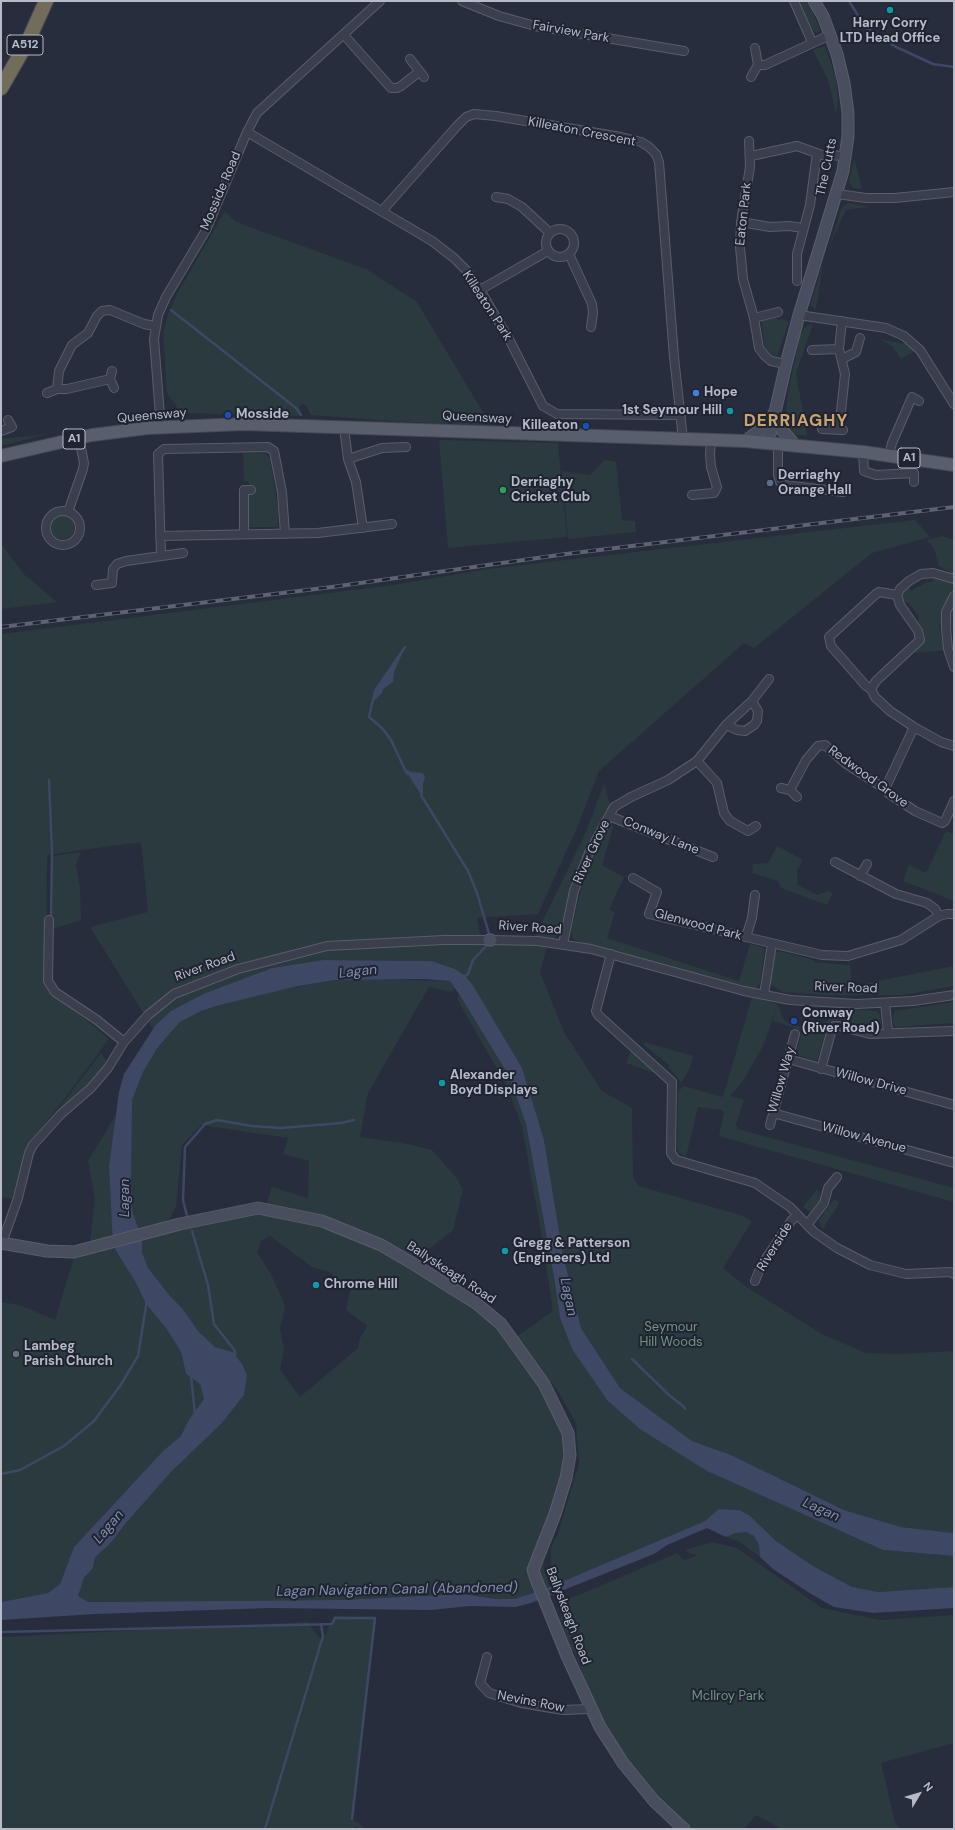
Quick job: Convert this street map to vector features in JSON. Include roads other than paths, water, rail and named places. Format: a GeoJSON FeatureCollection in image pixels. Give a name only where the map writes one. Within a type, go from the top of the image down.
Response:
{"type":"FeatureCollection","features":[{"type":"Feature","properties":{"kind":"highway","name":"A512"},"geometry":{"type":"LineString","coordinates":[[1,88],[29,39],[46,1]]}},
{"type":"Feature","properties":{"kind":"main road","name":"The Cutts"},"geometry":{"type":"LineString","coordinates":[[773,443],[774,416],[786,364],[799,315],[837,194],[846,156],[848,136],[848,113],[844,83],[830,35],[814,1]]}},
{"type":"Feature","properties":{"kind":"main road"},"geometry":{"type":"LineString","coordinates":[[745,441],[766,426],[774,416],[782,430],[794,444]]}},
{"type":"Feature","properties":{"kind":"main road","name":"Queensway"},"geometry":{"type":"LineString","coordinates":[[1,456],[92,435],[161,428],[244,424],[745,441],[794,444],[889,455],[954,465]]}},
{"type":"Feature","properties":{"kind":"main road","name":"Ballyskeagh Road"},"geometry":{"type":"LineString","coordinates":[[2,1243],[47,1251],[74,1252],[180,1224],[258,1208],[322,1220],[381,1245],[418,1266],[477,1304],[501,1324],[544,1384],[568,1433],[570,1456],[566,1478],[555,1514],[533,1570],[536,1579],[590,1709],[623,1763],[654,1801],[684,1829]]}},
{"type":"Feature","properties":{"kind":"street","name":"Mosside Road"},"geometry":{"type":"LineString","coordinates":[[161,428],[154,339],[158,315],[166,297],[213,216],[247,132],[257,113],[292,79],[344,35],[380,1]]}},
{"type":"Feature","properties":{"kind":"street","name":"Fairview Park"},"geometry":{"type":"LineString","coordinates":[[462,1],[499,16],[535,26],[684,51]]}},
{"type":"Feature","properties":{"kind":"street"},"geometry":{"type":"LineString","coordinates":[[794,1],[812,42]]}},
{"type":"Feature","properties":{"kind":"street"},"geometry":{"type":"LineString","coordinates":[[344,35],[391,88],[401,86],[421,74],[410,59]]}},
{"type":"Feature","properties":{"kind":"street"},"geometry":{"type":"LineString","coordinates":[[758,64],[765,65],[830,35]]}},
{"type":"Feature","properties":{"kind":"street"},"geometry":{"type":"LineString","coordinates":[[751,76],[758,64],[755,48]]}},
{"type":"Feature","properties":{"kind":"street","name":"Killeaton Crescent"},"geometry":{"type":"LineString","coordinates":[[382,211],[457,126],[466,117],[474,114],[496,116],[621,137],[641,142],[649,147],[656,154],[659,162],[674,357],[683,439]]}},
{"type":"Feature","properties":{"kind":"street","name":"Killeaton Park"},"geometry":{"type":"LineString","coordinates":[[247,132],[432,241],[454,258],[468,272],[480,290],[510,341],[543,406],[557,414],[680,415]]}},
{"type":"Feature","properties":{"kind":"street","name":"Eaton Park"},"geometry":{"type":"LineString","coordinates":[[749,141],[751,156],[741,222],[741,260],[743,279],[754,318],[757,342],[761,352],[772,361],[786,364]]}},
{"type":"Feature","properties":{"kind":"street"},"geometry":{"type":"LineString","coordinates":[[751,156],[798,146],[818,153],[846,156]]}},
{"type":"Feature","properties":{"kind":"street"},"geometry":{"type":"LineString","coordinates":[[797,281],[797,254],[810,205],[818,153]]}},
{"type":"Feature","properties":{"kind":"street"},"geometry":{"type":"LineString","coordinates":[[837,194],[866,198],[895,198],[954,192]]}},
{"type":"Feature","properties":{"kind":"street"},"geometry":{"type":"LineString","coordinates":[[496,197],[508,199],[522,207],[550,233]]}},
{"type":"Feature","properties":{"kind":"street"},"geometry":{"type":"LineString","coordinates":[[741,222],[770,227],[789,226],[803,228]]}},
{"type":"Feature","properties":{"kind":"street"},"geometry":{"type":"LineString","coordinates":[[563,228],[571,233],[574,242],[572,251],[569,254],[560,257],[555,256],[548,251],[546,239],[553,230],[563,228]]}},
{"type":"Feature","properties":{"kind":"street"},"geometry":{"type":"LineString","coordinates":[[480,290],[548,251]]}},
{"type":"Feature","properties":{"kind":"street"},"geometry":{"type":"LineString","coordinates":[[569,254],[592,304],[593,314],[591,327]]}},
{"type":"Feature","properties":{"kind":"street"},"geometry":{"type":"LineString","coordinates":[[58,389],[57,378],[59,371],[72,344],[88,332],[97,316],[102,311],[110,310],[144,324],[155,326]]}},
{"type":"Feature","properties":{"kind":"street"},"geometry":{"type":"LineString","coordinates":[[754,318],[778,312]]}},
{"type":"Feature","properties":{"kind":"street"},"geometry":{"type":"LineString","coordinates":[[799,315],[886,328],[904,336],[920,350],[954,404]]}},
{"type":"Feature","properties":{"kind":"street"},"geometry":{"type":"LineString","coordinates":[[822,429],[842,430],[845,374],[840,349],[842,321]]}},
{"type":"Feature","properties":{"kind":"street"},"geometry":{"type":"LineString","coordinates":[[842,359],[856,352],[860,338]]}},
{"type":"Feature","properties":{"kind":"street"},"geometry":{"type":"LineString","coordinates":[[812,350],[840,349]]}},
{"type":"Feature","properties":{"kind":"street"},"geometry":{"type":"LineString","coordinates":[[112,371],[110,379],[114,388]]}},
{"type":"Feature","properties":{"kind":"street"},"geometry":{"type":"LineString","coordinates":[[47,393],[58,389],[67,389],[110,379]]}},
{"type":"Feature","properties":{"kind":"street"},"geometry":{"type":"LineString","coordinates":[[889,455],[892,443],[912,397],[919,401]]}},
{"type":"Feature","properties":{"kind":"street"},"geometry":{"type":"LineString","coordinates":[[1,431],[12,427],[8,420]]}},
{"type":"Feature","properties":{"kind":"street"},"geometry":{"type":"LineString","coordinates":[[344,428],[348,459],[356,482],[363,528]]}},
{"type":"Feature","properties":{"kind":"street"},"geometry":{"type":"LineString","coordinates":[[68,512],[84,463],[79,438]]}},
{"type":"Feature","properties":{"kind":"street"},"geometry":{"type":"LineString","coordinates":[[692,495],[714,493],[717,487],[711,467],[711,440]]}},
{"type":"Feature","properties":{"kind":"street"},"geometry":{"type":"LineString","coordinates":[[773,443],[778,475],[780,482],[784,485],[843,492]]}},
{"type":"Feature","properties":{"kind":"street"},"geometry":{"type":"LineString","coordinates":[[348,459],[382,448],[406,447]]}},
{"type":"Feature","properties":{"kind":"street"},"geometry":{"type":"LineString","coordinates":[[161,556],[158,454],[164,449],[268,448],[274,451],[282,492],[285,534]]}},
{"type":"Feature","properties":{"kind":"street"},"geometry":{"type":"LineString","coordinates":[[863,452],[864,471],[876,475],[914,473],[914,482]]}},
{"type":"Feature","properties":{"kind":"street"},"geometry":{"type":"LineString","coordinates":[[244,534],[244,490],[250,490]]}},
{"type":"Feature","properties":{"kind":"street"},"geometry":{"type":"LineString","coordinates":[[58,512],[68,512],[78,521],[79,532],[77,537],[69,544],[58,544],[47,534],[47,523],[53,514],[58,512]]}},
{"type":"Feature","properties":{"kind":"street"},"geometry":{"type":"LineString","coordinates":[[160,536],[318,533],[392,524]]}},
{"type":"Feature","properties":{"kind":"street"},"geometry":{"type":"LineString","coordinates":[[96,585],[112,583],[113,569],[118,564],[183,553]]}},
{"type":"Feature","properties":{"kind":"street"},"geometry":{"type":"LineString","coordinates":[[871,689],[876,681],[920,640],[918,631],[900,605],[897,595],[900,589],[909,581],[921,574],[933,573],[954,579]]}},
{"type":"Feature","properties":{"kind":"street"},"geometry":{"type":"LineString","coordinates":[[897,595],[879,592],[876,594],[829,637],[831,646],[890,712],[942,742],[954,746]]}},
{"type":"Feature","properties":{"kind":"street"},"geometry":{"type":"LineString","coordinates":[[954,596],[946,612],[948,649],[954,667]]}},
{"type":"Feature","properties":{"kind":"street","name":"River Grove"},"geometry":{"type":"LineString","coordinates":[[563,944],[574,891],[589,853],[614,807],[630,797],[668,780],[698,761],[726,725],[752,701],[769,679]]}},
{"type":"Feature","properties":{"kind":"street"},"geometry":{"type":"LineString","coordinates":[[726,725],[737,730],[745,730],[754,725],[757,721],[758,711],[752,701]]}},
{"type":"Feature","properties":{"kind":"street"},"geometry":{"type":"LineString","coordinates":[[886,789],[914,727]]}},
{"type":"Feature","properties":{"kind":"street","name":"Redwood Grove"},"geometry":{"type":"LineString","coordinates":[[790,790],[806,760],[818,746],[825,745],[845,763],[886,789],[888,793],[915,811],[942,823],[945,822],[954,801]]}},
{"type":"Feature","properties":{"kind":"street"},"geometry":{"type":"LineString","coordinates":[[698,761],[716,783],[724,813],[730,821],[748,831],[756,826]]}},
{"type":"Feature","properties":{"kind":"street"},"geometry":{"type":"LineString","coordinates":[[781,788],[790,790],[797,797]]}},
{"type":"Feature","properties":{"kind":"street","name":"Conway Lane"},"geometry":{"type":"LineString","coordinates":[[609,816],[713,857]]}},
{"type":"Feature","properties":{"kind":"street"},"geometry":{"type":"LineString","coordinates":[[835,862],[896,894],[927,902],[939,916],[954,914]]}},
{"type":"Feature","properties":{"kind":"street"},"geometry":{"type":"LineString","coordinates":[[860,876],[867,864]]}},
{"type":"Feature","properties":{"kind":"street","name":"Glenwood Park"},"geometry":{"type":"LineString","coordinates":[[633,878],[657,892],[649,914],[822,955],[848,956],[901,940],[939,916]]}},
{"type":"Feature","properties":{"kind":"street"},"geometry":{"type":"LineString","coordinates":[[746,937],[752,918],[755,895]]}},
{"type":"Feature","properties":{"kind":"street"},"geometry":{"type":"LineString","coordinates":[[48,920],[48,981],[55,992],[97,1020],[124,1042]]}},
{"type":"Feature","properties":{"kind":"street","name":"River Road"},"geometry":{"type":"LineString","coordinates":[[2,1243],[18,1198],[29,1153],[33,1145],[61,1114],[91,1088],[108,1068],[124,1042],[148,1016],[174,994],[238,969],[327,946],[444,940],[538,941],[563,944],[611,954],[721,985],[790,1000],[832,1003],[885,1003],[954,995]]}},
{"type":"Feature","properties":{"kind":"street"},"geometry":{"type":"LineString","coordinates":[[764,995],[772,944]]}},
{"type":"Feature","properties":{"kind":"street"},"geometry":{"type":"LineString","coordinates":[[611,954],[596,1010],[598,1015],[672,1082],[671,1153],[676,1160],[755,1183],[790,1207],[814,1232],[836,1248],[870,1265],[906,1274],[950,1272],[954,1274]]}},
{"type":"Feature","properties":{"kind":"street"},"geometry":{"type":"LineString","coordinates":[[885,1003],[888,1032]]}},
{"type":"Feature","properties":{"kind":"street"},"geometry":{"type":"LineString","coordinates":[[821,1069],[834,1026],[870,1034],[888,1032],[954,1031]]}},
{"type":"Feature","properties":{"kind":"street","name":"Willow Way"},"geometry":{"type":"LineString","coordinates":[[770,1125],[795,1034]]}},
{"type":"Feature","properties":{"kind":"street","name":"Willow Drive"},"geometry":{"type":"LineString","coordinates":[[788,1059],[954,1105]]}},
{"type":"Feature","properties":{"kind":"street","name":"Willow Avenue"},"geometry":{"type":"LineString","coordinates":[[773,1113],[954,1163]]}},
{"type":"Feature","properties":{"kind":"street"},"geometry":{"type":"LineString","coordinates":[[807,1225],[824,1203],[828,1188],[837,1177]]}},
{"type":"Feature","properties":{"kind":"street","name":"Riverside"},"geometry":{"type":"LineString","coordinates":[[755,1281],[761,1266],[791,1221],[797,1215]]}},
{"type":"Feature","properties":{"kind":"street","name":"Nevins Row"},"geometry":{"type":"LineString","coordinates":[[488,1657],[480,1683],[489,1693],[521,1703],[563,1710],[590,1709]]}},
{"type":"Feature","properties":{"kind":"water"},"geometry":{"type":"Polygon","coordinates":[[[405,647],[394,672],[393,682],[383,689],[382,693],[372,703],[375,691],[405,647]]]}},
{"type":"Feature","properties":{"kind":"water"},"geometry":{"type":"Polygon","coordinates":[[[408,770],[411,772],[423,773],[425,778],[423,783],[423,798],[406,771],[408,770]]]}},
{"type":"Feature","properties":{"kind":"water","name":"Lagan"},"geometry":{"type":"Polygon","coordinates":[[[323,960],[432,961],[455,969],[464,975],[472,984],[522,1068],[544,1140],[563,1255],[581,1328],[620,1388],[692,1441],[731,1455],[844,1510],[901,1527],[954,1533],[954,1556],[883,1550],[707,1471],[640,1429],[608,1401],[572,1349],[560,1318],[526,1124],[509,1076],[459,994],[450,981],[424,979],[335,980],[298,986],[201,1011],[180,1022],[158,1047],[143,1072],[132,1100],[131,1181],[132,1210],[142,1239],[142,1252],[148,1268],[170,1296],[182,1308],[198,1331],[215,1347],[233,1352],[242,1364],[247,1375],[244,1395],[222,1423],[171,1472],[126,1523],[109,1545],[95,1557],[93,1568],[84,1578],[78,1596],[88,1602],[340,1600],[463,1594],[496,1599],[515,1599],[545,1589],[705,1521],[719,1509],[739,1510],[749,1515],[776,1541],[813,1566],[852,1587],[878,1592],[954,1587],[954,1608],[873,1613],[834,1607],[773,1569],[760,1557],[759,1545],[754,1536],[746,1532],[736,1533],[726,1537],[707,1528],[667,1545],[654,1554],[531,1603],[515,1607],[470,1606],[431,1610],[269,1608],[95,1614],[1,1620],[1,1602],[48,1593],[60,1584],[74,1547],[164,1450],[181,1436],[188,1421],[204,1399],[200,1384],[186,1374],[181,1352],[166,1328],[146,1304],[136,1283],[113,1246],[109,1166],[119,1092],[124,1074],[155,1026],[171,1011],[203,994],[272,968],[323,960]]]}},
{"type":"Feature","properties":{"kind":"waterway"},"geometry":{"type":"LineString","coordinates":[[849,1],[865,27],[896,47],[933,64],[954,67]]}},
{"type":"Feature","properties":{"kind":"waterway"},"geometry":{"type":"LineString","coordinates":[[171,310],[296,408],[301,415]]}},
{"type":"Feature","properties":{"kind":"waterway"},"geometry":{"type":"LineString","coordinates":[[405,647],[375,691],[369,717],[382,728],[391,740],[407,774]]}},
{"type":"Feature","properties":{"kind":"waterway"},"geometry":{"type":"LineString","coordinates":[[49,780],[52,852],[51,917]]}},
{"type":"Feature","properties":{"kind":"waterway"},"geometry":{"type":"LineString","coordinates":[[421,795],[468,871],[477,893],[490,937]]}},
{"type":"Feature","properties":{"kind":"waterway"},"geometry":{"type":"LineString","coordinates":[[463,978],[468,974],[473,960],[489,943]]}},
{"type":"Feature","properties":{"kind":"waterway"},"geometry":{"type":"LineString","coordinates":[[187,1216],[183,1200],[185,1147],[205,1124],[217,1120],[252,1126],[281,1128],[341,1123],[354,1120]]}},
{"type":"Feature","properties":{"kind":"waterway"},"geometry":{"type":"LineString","coordinates":[[192,1231],[208,1285],[214,1324],[235,1351],[235,1355]]}},
{"type":"Feature","properties":{"kind":"waterway"},"geometry":{"type":"LineString","coordinates":[[1,1474],[20,1470],[64,1446],[94,1421],[120,1386],[138,1356],[147,1300]]}},
{"type":"Feature","properties":{"kind":"waterway"},"geometry":{"type":"LineString","coordinates":[[632,1359],[685,1409]]}},
{"type":"Feature","properties":{"kind":"waterway"},"geometry":{"type":"LineString","coordinates":[[191,1375],[195,1415]]}},
{"type":"Feature","properties":{"kind":"waterway"},"geometry":{"type":"LineString","coordinates":[[1,1632],[332,1624],[335,1618],[375,1618],[352,1819]]}},
{"type":"Feature","properties":{"kind":"waterway"},"geometry":{"type":"LineString","coordinates":[[265,1829],[323,1636],[321,1624]]}},
{"type":"Feature","properties":{"kind":"railway"},"geometry":{"type":"LineString","coordinates":[[1,627],[332,587],[566,554],[954,507]]}},
{"type":"Feature","properties":{"kind":"place","name":"Harry Corry LTD Head Office"},"geometry":{"type":"Point","coordinates":[890,10]}},
{"type":"Feature","properties":{"kind":"place","name":"Hope"},"geometry":{"type":"Point","coordinates":[696,393]}},
{"type":"Feature","properties":{"kind":"place","name":"1st Seymour Hill"},"geometry":{"type":"Point","coordinates":[730,411]}},
{"type":"Feature","properties":{"kind":"place","name":"Mosside"},"geometry":{"type":"Point","coordinates":[228,415]}},
{"type":"Feature","properties":{"kind":"place","name":"Killeaton"},"geometry":{"type":"Point","coordinates":[586,426]}},
{"type":"Feature","properties":{"kind":"place","name":"Derriaghy Orange Hall"},"geometry":{"type":"Point","coordinates":[770,483]}},
{"type":"Feature","properties":{"kind":"place","name":"Derriaghy Cricket Club"},"geometry":{"type":"Point","coordinates":[503,490]}},
{"type":"Feature","properties":{"kind":"place","name":"Conway (River Road)"},"geometry":{"type":"Point","coordinates":[794,1021]}},
{"type":"Feature","properties":{"kind":"place","name":"Alexander Boyd Displays"},"geometry":{"type":"Point","coordinates":[442,1083]}},
{"type":"Feature","properties":{"kind":"place","name":"Gregg & Patterson (Engineers) Ltd"},"geometry":{"type":"Point","coordinates":[505,1251]}},
{"type":"Feature","properties":{"kind":"place","name":"Chrome Hill"},"geometry":{"type":"Point","coordinates":[316,1285]}},
{"type":"Feature","properties":{"kind":"place","name":"Lambeg Parish Church"},"geometry":{"type":"Point","coordinates":[16,1354]}},
{"type":"Feature","properties":{"kind":"district","name":"DERRIAGHY"},"geometry":{"type":"Point","coordinates":[796,422]}},
{"type":"Feature","properties":{"kind":"park label","name":"Seymour Hill Woods"},"geometry":{"type":"Point","coordinates":[671,1336]}},
{"type":"Feature","properties":{"kind":"park label","name":"McIlroy Park"},"geometry":{"type":"Point","coordinates":[728,1697]}},
{"type":"Feature","properties":{"kind":"water label","name":"Lagan Navigation Canal (Abandoned)"},"geometry":{"type":"Point","coordinates":[397,1590]}}]}
